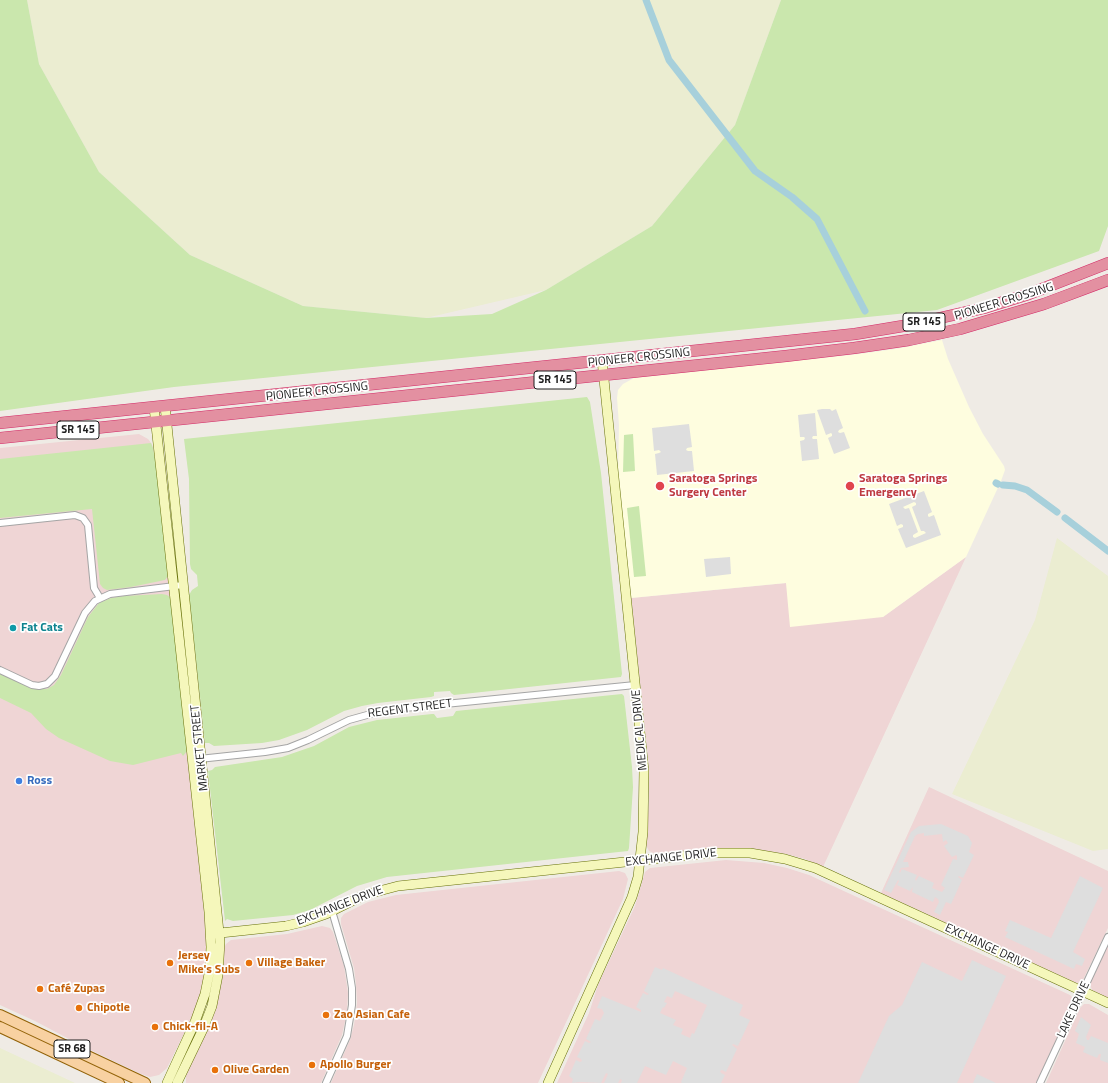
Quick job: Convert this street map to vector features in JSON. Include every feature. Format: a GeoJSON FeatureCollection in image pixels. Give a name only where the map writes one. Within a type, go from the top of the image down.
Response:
{"type":"FeatureCollection","features":[{"type":"Feature","properties":{"kind":"highway","name":"PIONEER CROSSING"},"geometry":{"type":"LineString","coordinates":[[0,423],[841,336],[896,328],[962,314],[1007,301],[1104,265]]}},
{"type":"Feature","properties":{"kind":"highway","name":"PIONEER CROSSING"},"geometry":{"type":"LineString","coordinates":[[0,438],[604,374],[800,355],[909,340],[990,321],[1107,282]]}},
{"type":"Feature","properties":{"kind":"main road","name":"SR 68"},"geometry":{"type":"LineString","coordinates":[[0,1015],[145,1083]]}},
{"type":"Feature","properties":{"kind":"main road","name":"SR 68"},"geometry":{"type":"LineString","coordinates":[[0,1027],[119,1083]]}},
{"type":"Feature","properties":{"kind":"street"},"geometry":{"type":"LineString","coordinates":[[1104,265],[1107,282]]}},
{"type":"Feature","properties":{"kind":"street","name":"MEDICAL DRIVE"},"geometry":{"type":"LineString","coordinates":[[548,1083],[629,904],[636,884],[640,861],[644,784],[602,360]]}},
{"type":"Feature","properties":{"kind":"street","name":"MARKET STREET"},"geometry":{"type":"LineString","coordinates":[[165,406],[161,421],[174,586],[192,761],[215,933],[205,994],[195,1022],[167,1083]]}},
{"type":"Feature","properties":{"kind":"street","name":"MARKET STREET"},"geometry":{"type":"LineString","coordinates":[[154,407],[161,421],[183,585],[202,758],[218,975],[212,1006],[177,1083]]}},
{"type":"Feature","properties":{"kind":"street"},"geometry":{"type":"LineString","coordinates":[[0,523],[75,515],[83,518],[88,525],[94,588],[100,598]]}},
{"type":"Feature","properties":{"kind":"street"},"geometry":{"type":"LineString","coordinates":[[0,670],[36,686],[43,686],[50,682],[55,676],[85,613],[91,605],[100,598],[110,594],[183,585]]}},
{"type":"Feature","properties":{"kind":"street","name":"REGENT STREET"},"geometry":{"type":"LineString","coordinates":[[192,761],[202,758],[265,752],[288,748],[349,720],[385,710],[635,685]]}},
{"type":"Feature","properties":{"kind":"street","name":"EXCHANGE DRIVE"},"geometry":{"type":"LineString","coordinates":[[215,933],[295,924],[311,920],[364,895],[398,886],[710,853],[736,852],[768,855],[796,862],[823,872],[1108,1003]]}},
{"type":"Feature","properties":{"kind":"street"},"geometry":{"type":"LineString","coordinates":[[326,1083],[347,1036],[352,1005],[352,988],[349,969],[332,911]]}},
{"type":"Feature","properties":{"kind":"street","name":"LAKE DRIVE"},"geometry":{"type":"LineString","coordinates":[[1040,1083],[1108,937]]}},
{"type":"Feature","properties":{"kind":"shaded area"},"geometry":{"type":"Polygon","coordinates":[[[27,0],[781,0],[735,125],[652,226],[546,290],[426,318],[303,306],[190,255],[99,172],[39,64],[27,0]]]}},
{"type":"Feature","properties":{"kind":"shaded area","name":"Saratoga Springs Emergency"},"geometry":{"type":"Polygon","coordinates":[[[942,340],[948,359],[969,407],[983,434],[1004,466],[1005,470],[966,557],[883,617],[790,627],[786,583],[631,598],[618,475],[619,425],[617,398],[618,390],[623,384],[634,378],[859,354],[942,340]]]}},
{"type":"Feature","properties":{"kind":"shaded area"},"geometry":{"type":"Polygon","coordinates":[[[830,409],[832,411],[836,409],[843,428],[838,432],[844,432],[850,448],[834,454],[828,438],[832,436],[832,434],[826,435],[817,410],[830,409]]]}},
{"type":"Feature","properties":{"kind":"shaded area"},"geometry":{"type":"Polygon","coordinates":[[[815,413],[817,436],[813,436],[812,438],[817,439],[819,459],[802,461],[800,441],[804,440],[805,438],[800,437],[798,415],[815,413]]]}},
{"type":"Feature","properties":{"kind":"shaded area"},"geometry":{"type":"Polygon","coordinates":[[[689,424],[692,447],[687,448],[686,450],[692,451],[694,471],[657,475],[655,454],[661,452],[659,450],[654,451],[652,428],[689,424]]]}},
{"type":"Feature","properties":{"kind":"shaded area"},"geometry":{"type":"Polygon","coordinates":[[[139,434],[148,439],[152,444],[159,484],[207,938],[207,965],[201,999],[167,1068],[159,1075],[150,1077],[86,1048],[35,1021],[0,1005],[0,448],[139,434]]]}},
{"type":"Feature","properties":{"kind":"shaded area"},"geometry":{"type":"Polygon","coordinates":[[[924,491],[932,512],[928,514],[928,516],[934,515],[941,535],[906,548],[898,529],[903,527],[903,525],[901,524],[897,526],[889,504],[924,491]],[[914,502],[903,507],[905,509],[909,508],[918,532],[913,535],[915,538],[926,533],[921,531],[912,507],[916,505],[914,502]]]}},
{"type":"Feature","properties":{"kind":"shaded area"},"geometry":{"type":"Polygon","coordinates":[[[1057,538],[1108,576],[1108,849],[1093,851],[952,794],[1035,620],[1057,538]]]}},
{"type":"Feature","properties":{"kind":"shaded area"},"geometry":{"type":"Polygon","coordinates":[[[730,557],[731,574],[706,577],[704,559],[730,557]]]}},
{"type":"Feature","properties":{"kind":"shaded area"},"geometry":{"type":"Polygon","coordinates":[[[966,557],[823,867],[805,859],[786,854],[749,848],[712,848],[656,854],[649,851],[646,845],[649,801],[649,767],[631,598],[786,583],[883,617],[966,557]]]}},
{"type":"Feature","properties":{"kind":"shaded area"},"geometry":{"type":"Polygon","coordinates":[[[929,787],[1108,871],[1108,928],[1082,982],[1076,983],[881,893],[929,787]]]}},
{"type":"Feature","properties":{"kind":"shaded area"},"geometry":{"type":"Polygon","coordinates":[[[941,824],[968,836],[972,843],[969,852],[974,855],[963,878],[958,877],[962,880],[951,904],[946,902],[940,915],[934,912],[939,902],[938,899],[935,897],[933,902],[912,892],[913,887],[910,891],[897,885],[898,880],[891,893],[884,890],[911,832],[919,826],[941,824]],[[924,833],[915,836],[903,862],[908,862],[909,867],[901,868],[899,872],[900,873],[902,869],[917,875],[915,879],[916,881],[919,876],[934,883],[932,888],[942,892],[945,888],[941,885],[953,859],[957,860],[957,856],[952,857],[944,846],[948,843],[946,840],[943,842],[942,834],[924,836],[924,833]]]}},
{"type":"Feature","properties":{"kind":"shaded area"},"geometry":{"type":"Polygon","coordinates":[[[726,860],[764,863],[809,875],[1070,995],[1073,998],[1073,1004],[1036,1083],[557,1083],[589,1013],[598,985],[635,906],[645,872],[650,868],[726,860]]]}},
{"type":"Feature","properties":{"kind":"shaded area"},"geometry":{"type":"Polygon","coordinates":[[[619,871],[625,873],[628,879],[623,899],[538,1083],[331,1083],[350,1040],[357,1003],[354,968],[341,924],[341,918],[344,914],[368,902],[396,895],[619,871]]]}},
{"type":"Feature","properties":{"kind":"shaded area"},"geometry":{"type":"Polygon","coordinates":[[[1080,876],[1103,888],[1073,952],[1085,959],[1082,966],[1076,964],[1074,969],[1005,937],[1008,932],[1005,931],[1010,920],[1051,938],[1080,876]]]}},
{"type":"Feature","properties":{"kind":"shaded area"},"geometry":{"type":"Polygon","coordinates":[[[322,926],[330,928],[333,932],[344,966],[348,993],[347,1012],[342,1035],[321,1083],[186,1083],[186,1073],[215,1010],[221,983],[224,948],[226,944],[231,940],[287,934],[322,926]]]}},
{"type":"Feature","properties":{"kind":"shaded area"},"geometry":{"type":"Polygon","coordinates":[[[1108,945],[1108,998],[1092,990],[1090,984],[1108,945]]]}},
{"type":"Feature","properties":{"kind":"shaded area"},"geometry":{"type":"Polygon","coordinates":[[[972,960],[1006,976],[957,1083],[858,1083],[889,1016],[902,1005],[922,962],[962,981],[972,960]]]}},
{"type":"Feature","properties":{"kind":"shaded area"},"geometry":{"type":"Polygon","coordinates":[[[655,967],[662,970],[663,968],[743,1005],[739,1015],[750,1020],[738,1046],[732,1045],[737,1049],[726,1072],[722,1070],[720,1071],[725,1075],[721,1083],[682,1083],[681,1082],[687,1068],[673,1061],[666,1075],[645,1066],[637,1083],[621,1083],[622,1080],[620,1079],[618,1083],[604,1083],[608,1074],[606,1073],[601,1083],[572,1083],[573,1079],[569,1076],[576,1060],[580,1062],[582,1061],[577,1057],[585,1041],[589,1043],[591,1042],[586,1039],[595,1019],[600,1021],[604,1013],[602,1009],[597,1008],[602,996],[641,1012],[641,1010],[636,1007],[643,993],[647,995],[649,994],[644,991],[655,967]],[[675,991],[672,998],[667,996],[664,1002],[667,1003],[660,1013],[676,1020],[673,1025],[683,1029],[681,1034],[690,1038],[692,1033],[694,1034],[707,1005],[675,991]]]}},
{"type":"Feature","properties":{"kind":"shaded area"},"geometry":{"type":"Polygon","coordinates":[[[1084,1004],[1089,1004],[1108,1015],[1108,1083],[1046,1083],[1080,1008],[1084,1004]]]}},
{"type":"Feature","properties":{"kind":"shaded area"},"geometry":{"type":"Polygon","coordinates":[[[1081,1017],[1091,1025],[1086,1037],[1087,1040],[1089,1040],[1091,1036],[1108,1043],[1108,1063],[1100,1060],[1101,1054],[1099,1054],[1097,1058],[1083,1052],[1085,1047],[1076,1043],[1079,1034],[1075,1031],[1081,1017]]]}},
{"type":"Feature","properties":{"kind":"shaded area"},"geometry":{"type":"Polygon","coordinates":[[[0,1048],[75,1083],[0,1083],[0,1048]]]}},
{"type":"Feature","properties":{"kind":"shaded area"},"geometry":{"type":"Polygon","coordinates":[[[977,1074],[996,1083],[973,1083],[977,1074]]]}},
{"type":"Feature","properties":{"kind":"green space"},"geometry":{"type":"Polygon","coordinates":[[[0,0],[27,0],[39,64],[99,172],[190,255],[303,306],[426,318],[492,314],[546,290],[652,226],[735,125],[781,0],[1108,0],[1108,226],[1099,251],[937,310],[174,387],[0,411],[0,0]]]}},
{"type":"Feature","properties":{"kind":"green space"},"geometry":{"type":"Polygon","coordinates":[[[587,397],[590,402],[601,473],[622,674],[621,677],[454,695],[450,691],[434,692],[434,696],[431,697],[378,703],[344,711],[307,730],[279,740],[262,743],[214,746],[209,743],[205,743],[189,595],[192,590],[198,586],[197,575],[191,569],[190,564],[189,479],[184,439],[587,397]]]}},
{"type":"Feature","properties":{"kind":"green space"},"geometry":{"type":"Polygon","coordinates":[[[633,434],[635,471],[623,472],[624,435],[633,434]]]}},
{"type":"Feature","properties":{"kind":"green space"},"geometry":{"type":"Polygon","coordinates":[[[151,443],[160,486],[168,576],[165,580],[131,587],[107,590],[103,588],[100,584],[92,509],[0,518],[0,459],[151,443]]]}},
{"type":"Feature","properties":{"kind":"green space"},"geometry":{"type":"Polygon","coordinates":[[[639,506],[646,576],[634,577],[627,508],[639,506]]]}},
{"type":"Feature","properties":{"kind":"green space"},"geometry":{"type":"Polygon","coordinates":[[[162,594],[171,598],[187,751],[183,756],[181,753],[133,765],[110,761],[59,738],[46,729],[31,713],[0,698],[0,674],[34,689],[47,689],[54,685],[61,675],[88,617],[99,603],[111,598],[124,596],[162,594]]]}},
{"type":"Feature","properties":{"kind":"green space"},"geometry":{"type":"Polygon","coordinates":[[[622,694],[624,696],[633,787],[628,851],[387,877],[357,886],[310,910],[293,915],[233,921],[227,919],[225,921],[208,771],[215,767],[282,757],[314,746],[349,727],[377,720],[432,714],[434,714],[437,718],[453,716],[456,711],[622,694]]]}},
{"type":"Feature","properties":{"kind":"waterway"},"geometry":{"type":"LineString","coordinates":[[646,0],[669,60],[755,171],[792,197],[817,219],[865,311]]}},
{"type":"Feature","properties":{"kind":"waterway"},"geometry":{"type":"LineString","coordinates":[[1003,485],[1015,486],[1027,490],[1057,512]]}},
{"type":"Feature","properties":{"kind":"waterway"},"geometry":{"type":"LineString","coordinates":[[1065,518],[1108,551]]}},
{"type":"Feature","properties":{"kind":"place","name":"Saratoga Springs Surgery Center"},"geometry":{"type":"Point","coordinates":[660,486]}},
{"type":"Feature","properties":{"kind":"place","name":"Saratoga Springs Emergency"},"geometry":{"type":"Point","coordinates":[850,486]}},
{"type":"Feature","properties":{"kind":"place","name":"Fat Cats"},"geometry":{"type":"Point","coordinates":[13,628]}},
{"type":"Feature","properties":{"kind":"place","name":"Ross"},"geometry":{"type":"Point","coordinates":[19,781]}},
{"type":"Feature","properties":{"kind":"place","name":"Jersey Mike's Subs"},"geometry":{"type":"Point","coordinates":[170,963]}},
{"type":"Feature","properties":{"kind":"place","name":"Village Baker"},"geometry":{"type":"Point","coordinates":[249,963]}},
{"type":"Feature","properties":{"kind":"place","name":"Café Zupas"},"geometry":{"type":"Point","coordinates":[40,989]}},
{"type":"Feature","properties":{"kind":"place","name":"Chipotle"},"geometry":{"type":"Point","coordinates":[79,1008]}},
{"type":"Feature","properties":{"kind":"place","name":"Zao Asian Cafe"},"geometry":{"type":"Point","coordinates":[326,1015]}},
{"type":"Feature","properties":{"kind":"place","name":"Chick-fil-A"},"geometry":{"type":"Point","coordinates":[155,1027]}},
{"type":"Feature","properties":{"kind":"place","name":"Apollo Burger"},"geometry":{"type":"Point","coordinates":[312,1065]}},
{"type":"Feature","properties":{"kind":"place","name":"Olive Garden"},"geometry":{"type":"Point","coordinates":[215,1070]}}]}
